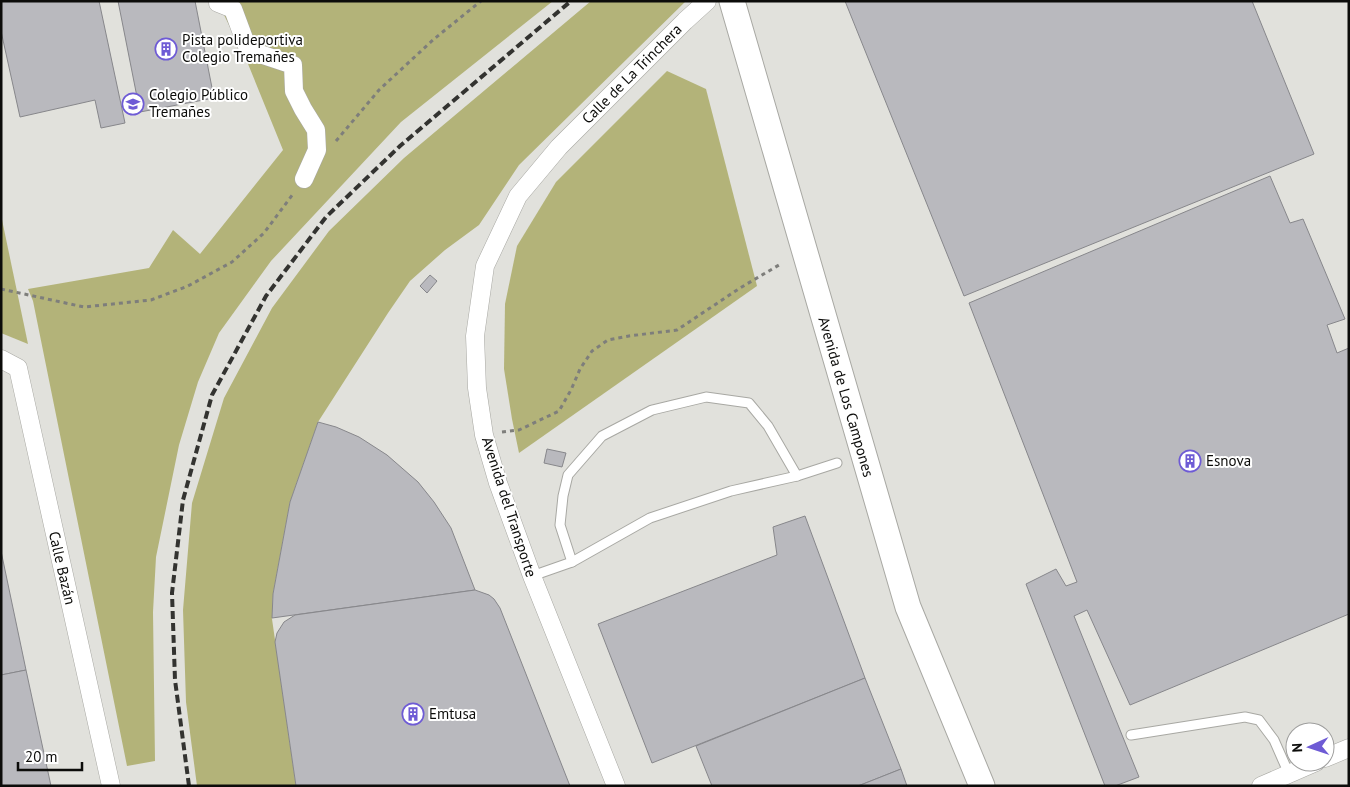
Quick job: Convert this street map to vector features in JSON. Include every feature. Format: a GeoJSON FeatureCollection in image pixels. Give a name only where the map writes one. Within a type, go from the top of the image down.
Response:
{"type":"FeatureCollection","features":[{"type":"Feature","properties":{"kind":"street"},"geometry":{"type":"LineString","coordinates":[[218,1],[218,3],[233,9],[246,44],[257,53],[293,65],[294,91],[316,130],[317,150],[304,179]]}},
{"type":"Feature","properties":{"kind":"street","name":"Calle de La Trinchera"},"geometry":{"type":"LineString","coordinates":[[559,147],[707,1]]}},
{"type":"Feature","properties":{"kind":"street","name":"Avenida de Los Campones"},"geometry":{"type":"LineString","coordinates":[[733,6],[908,607],[982,786]]}},
{"type":"Feature","properties":{"kind":"street","name":"Avenida del Transporte"},"geometry":{"type":"LineString","coordinates":[[559,147],[518,196],[485,266],[475,336],[477,388],[484,435],[498,484],[532,576],[616,786]]}},
{"type":"Feature","properties":{"kind":"street","name":"Calle Bazán"},"geometry":{"type":"LineString","coordinates":[[1,359],[18,368],[111,786]]}},
{"type":"Feature","properties":{"kind":"street"},"geometry":{"type":"LineString","coordinates":[[1335,754],[1349,748]]}},
{"type":"Feature","properties":{"kind":"street"},"geometry":{"type":"LineString","coordinates":[[1261,786],[1294,772]]}},
{"type":"Feature","properties":{"kind":"lane"},"geometry":{"type":"LineString","coordinates":[[572,562],[560,525],[563,496],[568,475],[602,436],[652,410],[706,397],[749,403],[768,426],[797,476]]}},
{"type":"Feature","properties":{"kind":"lane"},"geometry":{"type":"LineString","coordinates":[[532,576],[572,562],[650,518],[731,491],[797,476],[837,463]]}},
{"type":"Feature","properties":{"kind":"lane"},"geometry":{"type":"LineString","coordinates":[[1131,735],[1245,717],[1259,720],[1274,740],[1289,774]]}},
{"type":"Feature","properties":{"kind":"path"},"geometry":{"type":"LineString","coordinates":[[335,142],[379,90],[434,40],[481,1]]}},
{"type":"Feature","properties":{"kind":"path"},"geometry":{"type":"LineString","coordinates":[[1,289],[84,307],[151,300],[188,286],[232,262],[264,233],[304,179]]}},
{"type":"Feature","properties":{"kind":"path"},"geometry":{"type":"LineString","coordinates":[[484,435],[519,430],[559,411],[572,390],[580,369],[592,351],[608,340],[677,330],[740,288],[779,265]]}},
{"type":"Feature","properties":{"kind":"green space"},"geometry":{"type":"Polygon","coordinates":[[[228,1],[553,1],[401,122],[271,261],[219,333],[198,382],[179,445],[156,557],[153,612],[155,761],[127,766],[33,301],[28,289],[149,268],[173,230],[200,254],[283,150],[246,59],[218,3],[228,1]]]}},
{"type":"Feature","properties":{"kind":"green space"},"geometry":{"type":"Polygon","coordinates":[[[591,1],[686,1],[519,165],[479,225],[445,250],[410,281],[318,422],[290,502],[273,594],[272,619],[296,786],[197,786],[186,702],[183,610],[192,503],[224,398],[272,308],[329,231],[404,158],[591,1]]]}},
{"type":"Feature","properties":{"kind":"green space"},"geometry":{"type":"Polygon","coordinates":[[[667,71],[706,89],[757,286],[519,453],[504,369],[505,304],[517,246],[556,182],[667,71]]]}},
{"type":"Feature","properties":{"kind":"green space"},"geometry":{"type":"Polygon","coordinates":[[[1,215],[28,344],[1,333],[1,215]]]}},
{"type":"Feature","properties":{"kind":"building","name":"Colegio Público Tremañes"},"geometry":{"type":"Polygon","coordinates":[[[1,1],[99,1],[125,123],[101,128],[95,100],[20,117],[1,31],[1,1]]]}},
{"type":"Feature","properties":{"kind":"building","name":"Pista polideportiva Colegio Tremañes"},"geometry":{"type":"Polygon","coordinates":[[[118,1],[195,1],[214,98],[140,112],[118,1]]]}},
{"type":"Feature","properties":{"kind":"building"},"geometry":{"type":"Polygon","coordinates":[[[845,1],[1252,1],[1314,154],[964,296],[845,1]]]}},
{"type":"Feature","properties":{"kind":"building","name":"Esnova"},"geometry":{"type":"Polygon","coordinates":[[[1270,176],[1290,223],[1303,219],[1345,319],[1327,325],[1337,353],[1349,348],[1349,614],[1130,705],[1087,610],[1074,616],[1139,777],[1115,786],[1105,786],[1026,584],[1056,569],[1066,586],[1077,582],[969,303],[1270,176]]]}},
{"type":"Feature","properties":{"kind":"building"},"geometry":{"type":"Polygon","coordinates":[[[430,275],[437,281],[427,293],[420,286],[430,275]]]}},
{"type":"Feature","properties":{"kind":"building"},"geometry":{"type":"Polygon","coordinates":[[[318,422],[359,437],[387,455],[418,482],[451,528],[475,590],[272,618],[273,594],[290,502],[318,422]]]}},
{"type":"Feature","properties":{"kind":"building"},"geometry":{"type":"Polygon","coordinates":[[[547,449],[566,453],[562,467],[544,463],[547,449]]]}},
{"type":"Feature","properties":{"kind":"building"},"geometry":{"type":"Polygon","coordinates":[[[805,516],[865,678],[652,763],[598,624],[777,555],[773,527],[805,516]]]}},
{"type":"Feature","properties":{"kind":"building"},"geometry":{"type":"Polygon","coordinates":[[[1,551],[26,670],[1,675],[1,551]]]}},
{"type":"Feature","properties":{"kind":"building","name":"Emtusa"},"geometry":{"type":"Polygon","coordinates":[[[475,590],[489,595],[500,608],[570,786],[296,786],[275,642],[277,633],[284,622],[295,615],[475,590]]]}},
{"type":"Feature","properties":{"kind":"building"},"geometry":{"type":"Polygon","coordinates":[[[26,670],[51,786],[1,786],[1,675],[26,670]]]}},
{"type":"Feature","properties":{"kind":"building"},"geometry":{"type":"Polygon","coordinates":[[[865,678],[901,769],[858,786],[712,786],[696,746],[865,678]]]}},
{"type":"Feature","properties":{"kind":"building"},"geometry":{"type":"Polygon","coordinates":[[[901,769],[907,786],[858,786],[901,769]]]}},
{"type":"Feature","properties":{"kind":"railway"},"geometry":{"type":"LineString","coordinates":[[189,786],[175,680],[172,593],[183,500],[212,395],[266,296],[326,217],[400,146],[571,1]]}},
{"type":"Feature","properties":{"kind":"place","name":"Pista polideportiva Colegio Tremañes"},"geometry":{"type":"Point","coordinates":[166,49]}},
{"type":"Feature","properties":{"kind":"place","name":"Colegio Público Tremañes"},"geometry":{"type":"Point","coordinates":[133,104]}},
{"type":"Feature","properties":{"kind":"place","name":"Esnova"},"geometry":{"type":"Point","coordinates":[1190,461]}},
{"type":"Feature","properties":{"kind":"place","name":"Emtusa"},"geometry":{"type":"Point","coordinates":[413,714]}}]}
